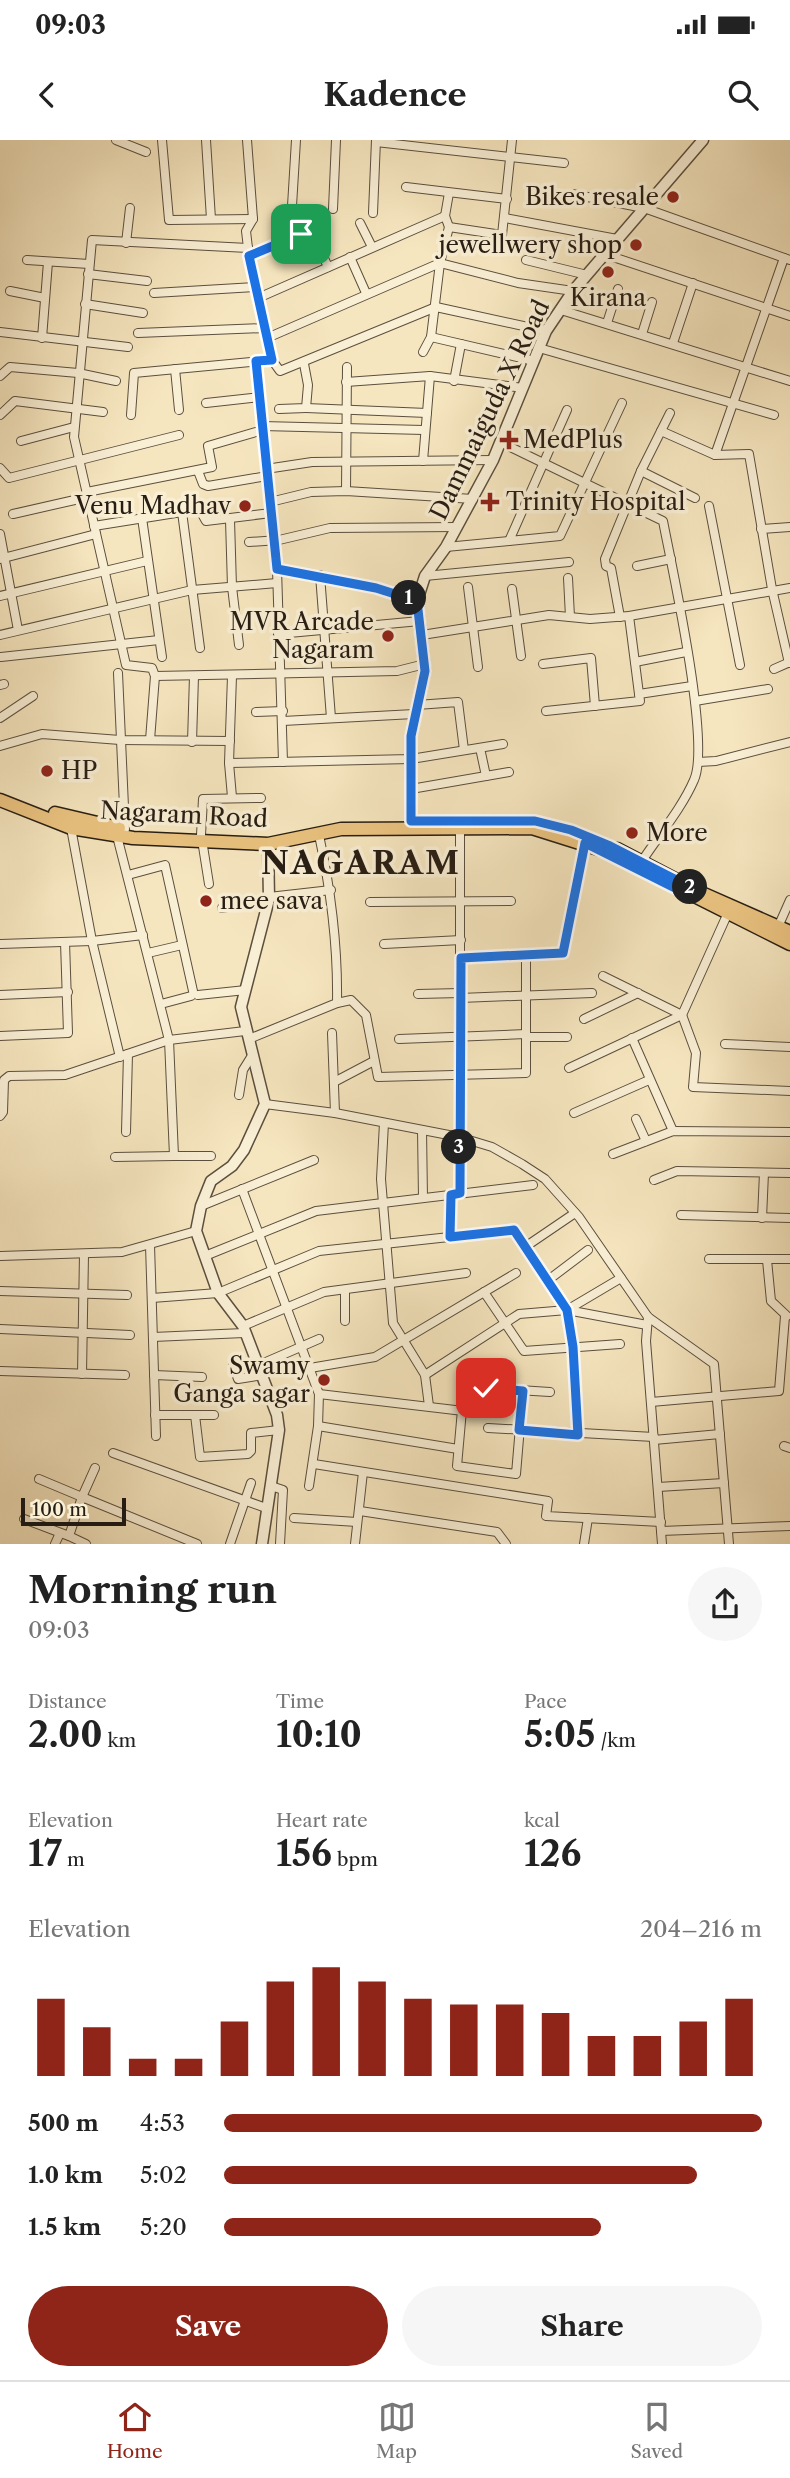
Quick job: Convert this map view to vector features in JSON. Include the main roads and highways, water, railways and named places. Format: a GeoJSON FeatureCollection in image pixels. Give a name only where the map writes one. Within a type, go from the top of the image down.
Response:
{"type":"FeatureCollection","features":[{"type":"Feature","properties":{"kind":"main road","name":"Nagaram Road"},"geometry":{"type":"LineString","coordinates":[[0,792],[70,818],[121,833]]}},
{"type":"Feature","properties":{"kind":"main road","name":"Nagaram Road"},"geometry":{"type":"LineString","coordinates":[[0,800],[71,828],[268,844],[341,829],[412,824]]}},
{"type":"Feature","properties":{"kind":"main road","name":"Nagaram Road"},"geometry":{"type":"LineString","coordinates":[[202,838],[266,836],[362,820],[412,824]]}},
{"type":"Feature","properties":{"kind":"main road"},"geometry":{"type":"LineString","coordinates":[[412,824],[535,821],[571,830],[642,861],[727,915],[790,944]]}},
{"type":"Feature","properties":{"kind":"main road"},"geometry":{"type":"LineString","coordinates":[[412,824],[460,829],[532,828],[585,843],[688,891],[784,930]]}},
{"type":"Feature","properties":{"kind":"place","name":"Bikes resale"},"geometry":{"type":"Point","coordinates":[673,197]}},
{"type":"Feature","properties":{"kind":"place","name":"jewellwery shop"},"geometry":{"type":"Point","coordinates":[636,245]}},
{"type":"Feature","properties":{"kind":"place","name":"Kirana"},"geometry":{"type":"Point","coordinates":[608,272]}},
{"type":"Feature","properties":{"kind":"place","name":"MedPlus"},"geometry":{"type":"Point","coordinates":[509,440]}},
{"type":"Feature","properties":{"kind":"place","name":"Trinity Hospital"},"geometry":{"type":"Point","coordinates":[490,502]}},
{"type":"Feature","properties":{"kind":"place","name":"Venu Madhav"},"geometry":{"type":"Point","coordinates":[245,506]}},
{"type":"Feature","properties":{"kind":"place","name":"MVR Arcade Nagaram"},"geometry":{"type":"Point","coordinates":[388,636]}},
{"type":"Feature","properties":{"kind":"place","name":"HP"},"geometry":{"type":"Point","coordinates":[47,771]}},
{"type":"Feature","properties":{"kind":"place","name":"More"},"geometry":{"type":"Point","coordinates":[632,833]}},
{"type":"Feature","properties":{"kind":"place","name":"mee sava"},"geometry":{"type":"Point","coordinates":[206,901]}},
{"type":"Feature","properties":{"kind":"place","name":"Swamy Ganga sagar"},"geometry":{"type":"Point","coordinates":[324,1380]}},
{"type":"Feature","properties":{"kind":"district","name":"NAGARAM"},"geometry":{"type":"Point","coordinates":[361,863]}}]}
